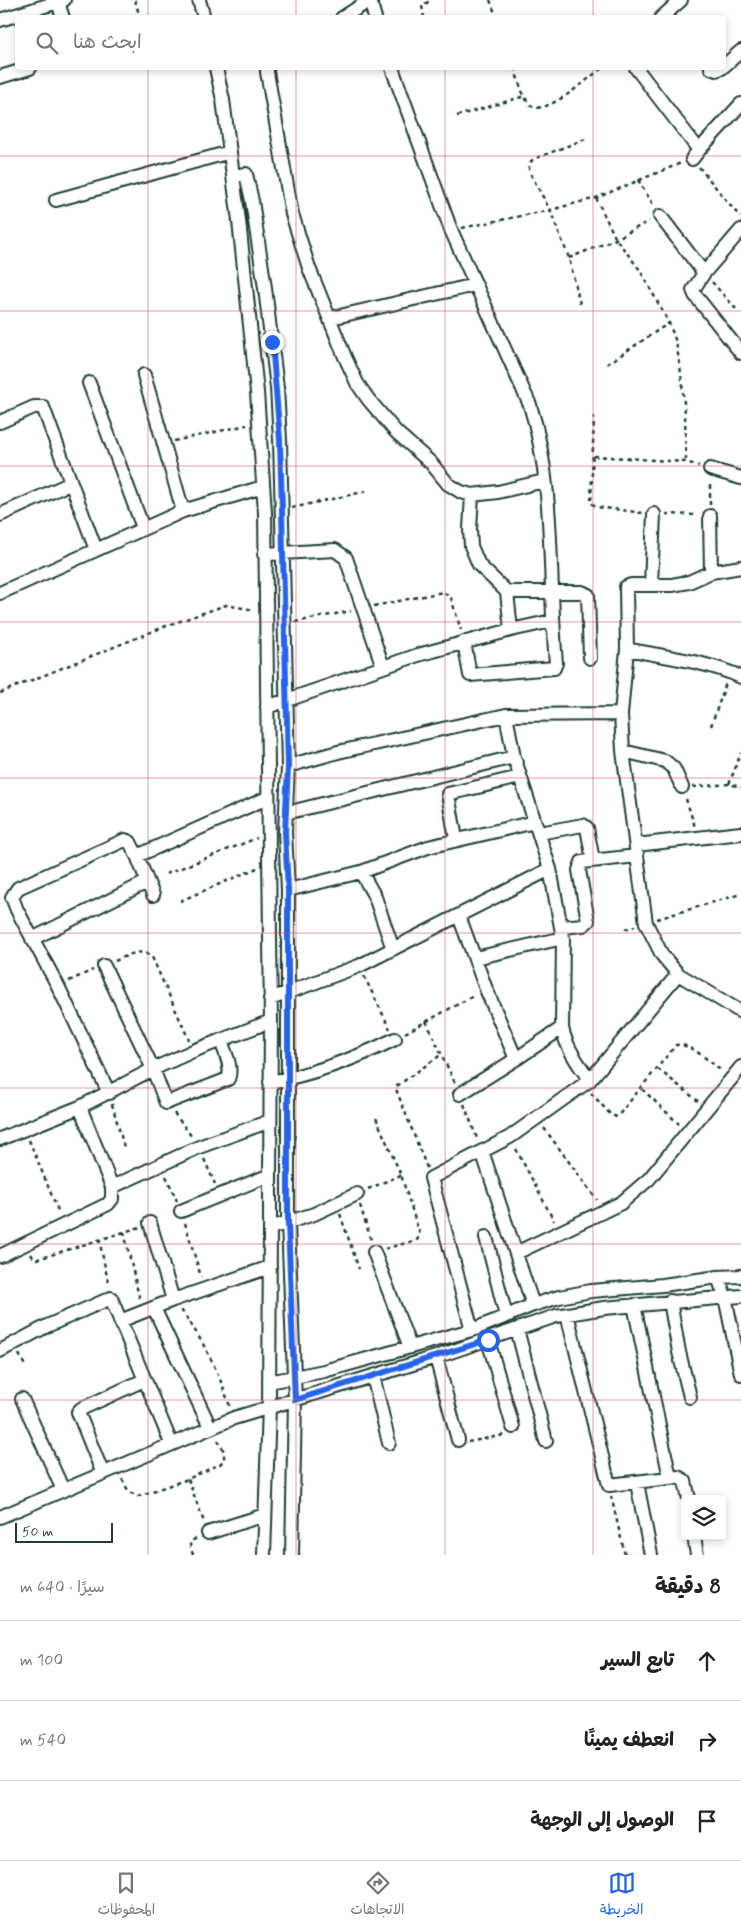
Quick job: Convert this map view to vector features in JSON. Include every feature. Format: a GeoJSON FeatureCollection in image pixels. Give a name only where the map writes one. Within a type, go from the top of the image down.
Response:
{"type":"FeatureCollection","features":[{"type":"Feature","properties":{"kind":"street"},"geometry":{"type":"LineString","coordinates":[[199,0],[203,15]]}},
{"type":"Feature","properties":{"kind":"street"},"geometry":{"type":"LineString","coordinates":[[347,15],[370,0],[374,15]]}},
{"type":"Feature","properties":{"kind":"street"},"geometry":{"type":"LineString","coordinates":[[666,15],[681,0]]}},
{"type":"Feature","properties":{"kind":"street"},"geometry":{"type":"LineString","coordinates":[[0,20],[36,4],[61,1],[63,15]]}},
{"type":"Feature","properties":{"kind":"street"},"geometry":{"type":"LineString","coordinates":[[726,64],[741,51]]}},
{"type":"Feature","properties":{"kind":"street"},"geometry":{"type":"LineString","coordinates":[[0,77],[23,70]]}},
{"type":"Feature","properties":{"kind":"street"},"geometry":{"type":"LineString","coordinates":[[216,70],[223,100],[230,152],[259,422],[263,486],[268,707],[267,798],[270,862],[271,1022],[269,1406],[264,1555]]}},
{"type":"Feature","properties":{"kind":"street"},"geometry":{"type":"LineString","coordinates":[[268,70],[292,214],[309,268],[357,383],[396,432],[430,463],[448,484],[461,492],[472,495],[498,492],[544,481]]}},
{"type":"Feature","properties":{"kind":"street"},"geometry":{"type":"LineString","coordinates":[[393,70],[451,230],[530,405],[538,430],[551,551],[552,621],[556,663],[552,669],[470,675],[464,642]]}},
{"type":"Feature","properties":{"kind":"street"},"geometry":{"type":"LineString","coordinates":[[637,70],[695,155],[741,104]]}},
{"type":"Feature","properties":{"kind":"street"},"geometry":{"type":"LineString","coordinates":[[56,200],[230,152]]}},
{"type":"Feature","properties":{"kind":"street"},"geometry":{"type":"LineString","coordinates":[[232,176],[243,174],[247,176],[260,249],[277,388],[288,766],[285,832],[288,890],[289,993],[288,1223],[295,1400],[292,1555]]}},
{"type":"Feature","properties":{"kind":"street"},"geometry":{"type":"LineString","coordinates":[[660,216],[704,273]]}},
{"type":"Feature","properties":{"kind":"street"},"geometry":{"type":"LineString","coordinates":[[741,230],[704,273],[694,287],[693,292],[741,352]]}},
{"type":"Feature","properties":{"kind":"street"},"geometry":{"type":"LineString","coordinates":[[330,318],[475,285]]}},
{"type":"Feature","properties":{"kind":"street"},"geometry":{"type":"LineString","coordinates":[[144,375],[182,511]]}},
{"type":"Feature","properties":{"kind":"street"},"geometry":{"type":"LineString","coordinates":[[89,383],[143,528]]}},
{"type":"Feature","properties":{"kind":"street"},"geometry":{"type":"LineString","coordinates":[[0,422],[34,407],[43,407],[96,550]]}},
{"type":"Feature","properties":{"kind":"street"},"geometry":{"type":"LineString","coordinates":[[710,469],[741,478]]}},
{"type":"Feature","properties":{"kind":"street"},"geometry":{"type":"LineString","coordinates":[[0,515],[71,483]]}},
{"type":"Feature","properties":{"kind":"street"},"geometry":{"type":"LineString","coordinates":[[0,594],[182,511],[263,486]]}},
{"type":"Feature","properties":{"kind":"street"},"geometry":{"type":"LineString","coordinates":[[472,495],[471,546],[479,565],[507,592],[511,630]]}},
{"type":"Feature","properties":{"kind":"street"},"geometry":{"type":"LineString","coordinates":[[651,585],[654,514]]}},
{"type":"Feature","properties":{"kind":"street"},"geometry":{"type":"LineString","coordinates":[[710,516],[711,572]]}},
{"type":"Feature","properties":{"kind":"street"},"geometry":{"type":"LineString","coordinates":[[264,554],[336,550],[343,554],[383,667]]}},
{"type":"Feature","properties":{"kind":"street"},"geometry":{"type":"LineString","coordinates":[[741,567],[711,572],[689,582],[672,585],[626,586],[627,650],[621,714],[623,750],[646,923],[662,955],[678,974],[741,1012]]}},
{"type":"Feature","properties":{"kind":"street"},"geometry":{"type":"LineString","coordinates":[[507,592],[582,592],[588,595],[590,658]]}},
{"type":"Feature","properties":{"kind":"street"},"geometry":{"type":"LineString","coordinates":[[268,707],[383,667],[464,642],[552,621]]}},
{"type":"Feature","properties":{"kind":"street"},"geometry":{"type":"LineString","coordinates":[[627,650],[736,674]]}},
{"type":"Feature","properties":{"kind":"street"},"geometry":{"type":"LineString","coordinates":[[288,766],[347,750],[506,716],[621,714]]}},
{"type":"Feature","properties":{"kind":"street"},"geometry":{"type":"LineString","coordinates":[[506,716],[514,757],[550,869],[562,932],[562,1028],[564,1037],[586,1082]]}},
{"type":"Feature","properties":{"kind":"street"},"geometry":{"type":"LineString","coordinates":[[623,750],[665,761],[674,769],[682,788]]}},
{"type":"Feature","properties":{"kind":"street"},"geometry":{"type":"LineString","coordinates":[[286,813],[514,757]]}},
{"type":"Feature","properties":{"kind":"street"},"geometry":{"type":"LineString","coordinates":[[456,839],[448,794],[520,777]]}},
{"type":"Feature","properties":{"kind":"street"},"geometry":{"type":"LineString","coordinates":[[137,856],[267,798]]}},
{"type":"Feature","properties":{"kind":"street"},"geometry":{"type":"LineString","coordinates":[[288,890],[361,872],[428,847],[456,839],[537,827],[583,825],[587,828],[593,860]]}},
{"type":"Feature","properties":{"kind":"street"},"geometry":{"type":"LineString","coordinates":[[475,958],[562,932],[588,922],[579,867],[582,862],[699,838],[741,832]]}},
{"type":"Feature","properties":{"kind":"street"},"geometry":{"type":"LineString","coordinates":[[108,1093],[58,986],[12,902],[14,892],[18,888],[125,840],[130,842],[153,895]]}},
{"type":"Feature","properties":{"kind":"street"},"geometry":{"type":"LineString","coordinates":[[270,999],[358,966],[550,869]]}},
{"type":"Feature","properties":{"kind":"street"},"geometry":{"type":"LineString","coordinates":[[361,872],[375,897],[393,949]]}},
{"type":"Feature","properties":{"kind":"street"},"geometry":{"type":"LineString","coordinates":[[32,938],[147,882]]}},
{"type":"Feature","properties":{"kind":"street"},"geometry":{"type":"LineString","coordinates":[[459,916],[486,989],[516,1059]]}},
{"type":"Feature","properties":{"kind":"street"},"geometry":{"type":"LineString","coordinates":[[104,966],[153,1069],[166,1103],[228,1079],[230,1076],[229,1067],[221,1041]]}},
{"type":"Feature","properties":{"kind":"street"},"geometry":{"type":"LineString","coordinates":[[472,1330],[431,1178],[510,1137],[586,1082],[678,974]]}},
{"type":"Feature","properties":{"kind":"street"},"geometry":{"type":"LineString","coordinates":[[0,1139],[80,1107],[153,1069],[194,1051],[271,1022]]}},
{"type":"Feature","properties":{"kind":"street"},"geometry":{"type":"LineString","coordinates":[[460,1094],[562,1028]]}},
{"type":"Feature","properties":{"kind":"street"},"geometry":{"type":"LineString","coordinates":[[270,1082],[339,1063],[396,1039]]}},
{"type":"Feature","properties":{"kind":"street"},"geometry":{"type":"LineString","coordinates":[[516,1253],[621,1203],[649,1179],[741,1067]]}},
{"type":"Feature","properties":{"kind":"street"},"geometry":{"type":"LineString","coordinates":[[0,1256],[108,1204],[112,1199],[112,1188],[80,1107]]}},
{"type":"Feature","properties":{"kind":"street"},"geometry":{"type":"LineString","coordinates":[[112,1188],[199,1146],[270,1121]]}},
{"type":"Feature","properties":{"kind":"street"},"geometry":{"type":"LineString","coordinates":[[482,1151],[533,1305]]}},
{"type":"Feature","properties":{"kind":"street"},"geometry":{"type":"LineString","coordinates":[[181,1211],[219,1194],[270,1175]]}},
{"type":"Feature","properties":{"kind":"street"},"geometry":{"type":"LineString","coordinates":[[270,1228],[336,1205],[357,1194]]}},
{"type":"Feature","properties":{"kind":"street"},"geometry":{"type":"LineString","coordinates":[[150,1223],[173,1300]]}},
{"type":"Feature","properties":{"kind":"street"},"geometry":{"type":"LineString","coordinates":[[486,1237],[506,1316]]}},
{"type":"Feature","properties":{"kind":"street"},"geometry":{"type":"LineString","coordinates":[[374,1252],[410,1347]]}},
{"type":"Feature","properties":{"kind":"street"},"geometry":{"type":"LineString","coordinates":[[120,1322],[173,1300],[270,1268]]}},
{"type":"Feature","properties":{"kind":"street"},"geometry":{"type":"LineString","coordinates":[[269,1382],[324,1371],[472,1330],[533,1305],[559,1297],[591,1291],[741,1276]]}},
{"type":"Feature","properties":{"kind":"street"},"geometry":{"type":"LineString","coordinates":[[718,1277],[726,1297],[741,1374]]}},
{"type":"Feature","properties":{"kind":"street"},"geometry":{"type":"LineString","coordinates":[[0,1516],[103,1474],[170,1443],[234,1418],[436,1357],[556,1316],[670,1301],[741,1296]]}},
{"type":"Feature","properties":{"kind":"street"},"geometry":{"type":"LineString","coordinates":[[0,1351],[47,1326],[111,1298],[170,1443]]}},
{"type":"Feature","properties":{"kind":"street"},"geometry":{"type":"LineString","coordinates":[[670,1301],[679,1352],[690,1397]]}},
{"type":"Feature","properties":{"kind":"street"},"geometry":{"type":"LineString","coordinates":[[634,1305],[670,1478]]}},
{"type":"Feature","properties":{"kind":"street"},"geometry":{"type":"LineString","coordinates":[[148,1310],[210,1427]]}},
{"type":"Feature","properties":{"kind":"street"},"geometry":{"type":"LineString","coordinates":[[567,1314],[609,1485],[681,1478],[685,1481],[688,1495]]}},
{"type":"Feature","properties":{"kind":"street"},"geometry":{"type":"LineString","coordinates":[[517,1330],[546,1441]]}},
{"type":"Feature","properties":{"kind":"street"},"geometry":{"type":"LineString","coordinates":[[488,1340],[513,1427]]}},
{"type":"Feature","properties":{"kind":"street"},"geometry":{"type":"LineString","coordinates":[[436,1357],[458,1440]]}},
{"type":"Feature","properties":{"kind":"street"},"geometry":{"type":"LineString","coordinates":[[373,1376],[389,1443]]}},
{"type":"Feature","properties":{"kind":"street"},"geometry":{"type":"LineString","coordinates":[[103,1474],[78,1412],[144,1380]]}},
{"type":"Feature","properties":{"kind":"street"},"geometry":{"type":"LineString","coordinates":[[22,1399],[64,1490]]}},
{"type":"Feature","properties":{"kind":"street"},"geometry":{"type":"LineString","coordinates":[[638,1483],[651,1555]]}},
{"type":"Feature","properties":{"kind":"street"},"geometry":{"type":"LineString","coordinates":[[208,1533],[264,1514]]}},
{"type":"Feature","properties":{"kind":"street"},"geometry":{"type":"LineString","coordinates":[[695,1540],[697,1555]]}},
{"type":"Feature","properties":{"kind":"path"},"geometry":{"type":"LineString","coordinates":[[135,0],[139,15]]}},
{"type":"Feature","properties":{"kind":"path"},"geometry":{"type":"LineString","coordinates":[[424,15],[422,6],[430,0]]}},
{"type":"Feature","properties":{"kind":"path"},"geometry":{"type":"LineString","coordinates":[[490,0],[496,15]]}},
{"type":"Feature","properties":{"kind":"path"},"geometry":{"type":"LineString","coordinates":[[515,70],[524,96],[533,107],[543,108],[567,94],[599,70]]}},
{"type":"Feature","properties":{"kind":"path"},"geometry":{"type":"LineString","coordinates":[[457,116],[524,96]]}},
{"type":"Feature","properties":{"kind":"path"},"geometry":{"type":"LineString","coordinates":[[580,304],[569,258],[550,210],[529,170],[529,162],[534,158],[588,138]]}},
{"type":"Feature","properties":{"kind":"path"},"geometry":{"type":"LineString","coordinates":[[451,230],[550,210],[596,198],[695,155],[741,218]]}},
{"type":"Feature","properties":{"kind":"path"},"geometry":{"type":"LineString","coordinates":[[569,258],[616,239],[660,216],[638,180]]}},
{"type":"Feature","properties":{"kind":"path"},"geometry":{"type":"LineString","coordinates":[[594,456],[686,462],[685,413],[676,342],[669,323],[640,270],[616,239],[596,198]]}},
{"type":"Feature","properties":{"kind":"path"},"geometry":{"type":"LineString","coordinates":[[704,273],[736,309]]}},
{"type":"Feature","properties":{"kind":"path"},"geometry":{"type":"LineString","coordinates":[[606,364],[669,323]]}},
{"type":"Feature","properties":{"kind":"path"},"geometry":{"type":"LineString","coordinates":[[594,416],[594,456],[590,500],[593,505],[654,514],[710,516],[710,469]]}},
{"type":"Feature","properties":{"kind":"path"},"geometry":{"type":"LineString","coordinates":[[163,444],[259,422]]}},
{"type":"Feature","properties":{"kind":"path"},"geometry":{"type":"LineString","coordinates":[[282,510],[366,491]]}},
{"type":"Feature","properties":{"kind":"path"},"geometry":{"type":"LineString","coordinates":[[284,625],[443,592],[451,598],[464,642]]}},
{"type":"Feature","properties":{"kind":"path"},"geometry":{"type":"LineString","coordinates":[[0,693],[166,626],[226,605],[265,613]]}},
{"type":"Feature","properties":{"kind":"path"},"geometry":{"type":"LineString","coordinates":[[711,726],[736,674]]}},
{"type":"Feature","properties":{"kind":"path"},"geometry":{"type":"LineString","coordinates":[[730,784],[741,753]]}},
{"type":"Feature","properties":{"kind":"path"},"geometry":{"type":"LineString","coordinates":[[699,838],[682,788],[730,784],[741,787]]}},
{"type":"Feature","properties":{"kind":"path"},"geometry":{"type":"LineString","coordinates":[[166,874],[268,834]]}},
{"type":"Feature","properties":{"kind":"path"},"geometry":{"type":"LineString","coordinates":[[180,900],[270,862]]}},
{"type":"Feature","properties":{"kind":"path"},"geometry":{"type":"LineString","coordinates":[[646,923],[741,894]]}},
{"type":"Feature","properties":{"kind":"path"},"geometry":{"type":"LineString","coordinates":[[58,986],[139,952],[148,954],[152,956],[194,1051]]}},
{"type":"Feature","properties":{"kind":"path"},"geometry":{"type":"LineString","coordinates":[[358,966],[396,1039],[486,989]]}},
{"type":"Feature","properties":{"kind":"path"},"geometry":{"type":"LineString","coordinates":[[426,1021],[442,1054],[397,1086],[395,1092],[431,1178]]}},
{"type":"Feature","properties":{"kind":"path"},"geometry":{"type":"LineString","coordinates":[[586,1082],[614,1117],[621,1114],[676,1045],[687,1045],[732,1078]]}},
{"type":"Feature","properties":{"kind":"path"},"geometry":{"type":"LineString","coordinates":[[658,1069],[707,1109]]}},
{"type":"Feature","properties":{"kind":"path"},"geometry":{"type":"LineString","coordinates":[[642,1089],[688,1132]]}},
{"type":"Feature","properties":{"kind":"path"},"geometry":{"type":"LineString","coordinates":[[108,1093],[124,1147]]}},
{"type":"Feature","properties":{"kind":"path"},"geometry":{"type":"LineString","coordinates":[[166,1103],[199,1146],[219,1194]]}},
{"type":"Feature","properties":{"kind":"path"},"geometry":{"type":"LineString","coordinates":[[376,1118],[401,1176],[419,1238],[374,1252],[357,1194],[401,1176]]}},
{"type":"Feature","properties":{"kind":"path"},"geometry":{"type":"LineString","coordinates":[[537,1119],[606,1211]]}},
{"type":"Feature","properties":{"kind":"path"},"geometry":{"type":"LineString","coordinates":[[24,1129],[64,1225]]}},
{"type":"Feature","properties":{"kind":"path"},"geometry":{"type":"LineString","coordinates":[[510,1137],[559,1232]]}},
{"type":"Feature","properties":{"kind":"path"},"geometry":{"type":"LineString","coordinates":[[161,1164],[181,1211],[204,1289]]}},
{"type":"Feature","properties":{"kind":"path"},"geometry":{"type":"LineString","coordinates":[[336,1205],[359,1269]]}},
{"type":"Feature","properties":{"kind":"path"},"geometry":{"type":"LineString","coordinates":[[27,1243],[32,1257],[38,1259],[124,1232],[148,1310]]}},
{"type":"Feature","properties":{"kind":"path"},"geometry":{"type":"LineString","coordinates":[[99,1239],[111,1298]]}},
{"type":"Feature","properties":{"kind":"path"},"geometry":{"type":"LineString","coordinates":[[173,1300],[200,1336],[213,1360],[234,1418]]}},
{"type":"Feature","properties":{"kind":"path"},"geometry":{"type":"LineString","coordinates":[[116,1468],[130,1492],[138,1496],[188,1479],[220,1464],[224,1460],[224,1451],[210,1427]]}},
{"type":"Feature","properties":{"kind":"path"},"geometry":{"type":"LineString","coordinates":[[458,1440],[463,1443],[509,1434],[513,1427]]}},
{"type":"Feature","properties":{"kind":"path"},"geometry":{"type":"LineString","coordinates":[[188,1479],[208,1533],[191,1541],[190,1547],[193,1555]]}},
{"type":"Feature","properties":{"kind":"path"},"geometry":{"type":"LineString","coordinates":[[609,1485],[625,1555]]}},
{"type":"Feature","properties":{"kind":"route"},"geometry":{"type":"LineString","coordinates":[[272,342],[280,440],[288,766],[285,832],[288,890],[289,993],[288,1223],[295,1400],[488,1340]]}}]}
